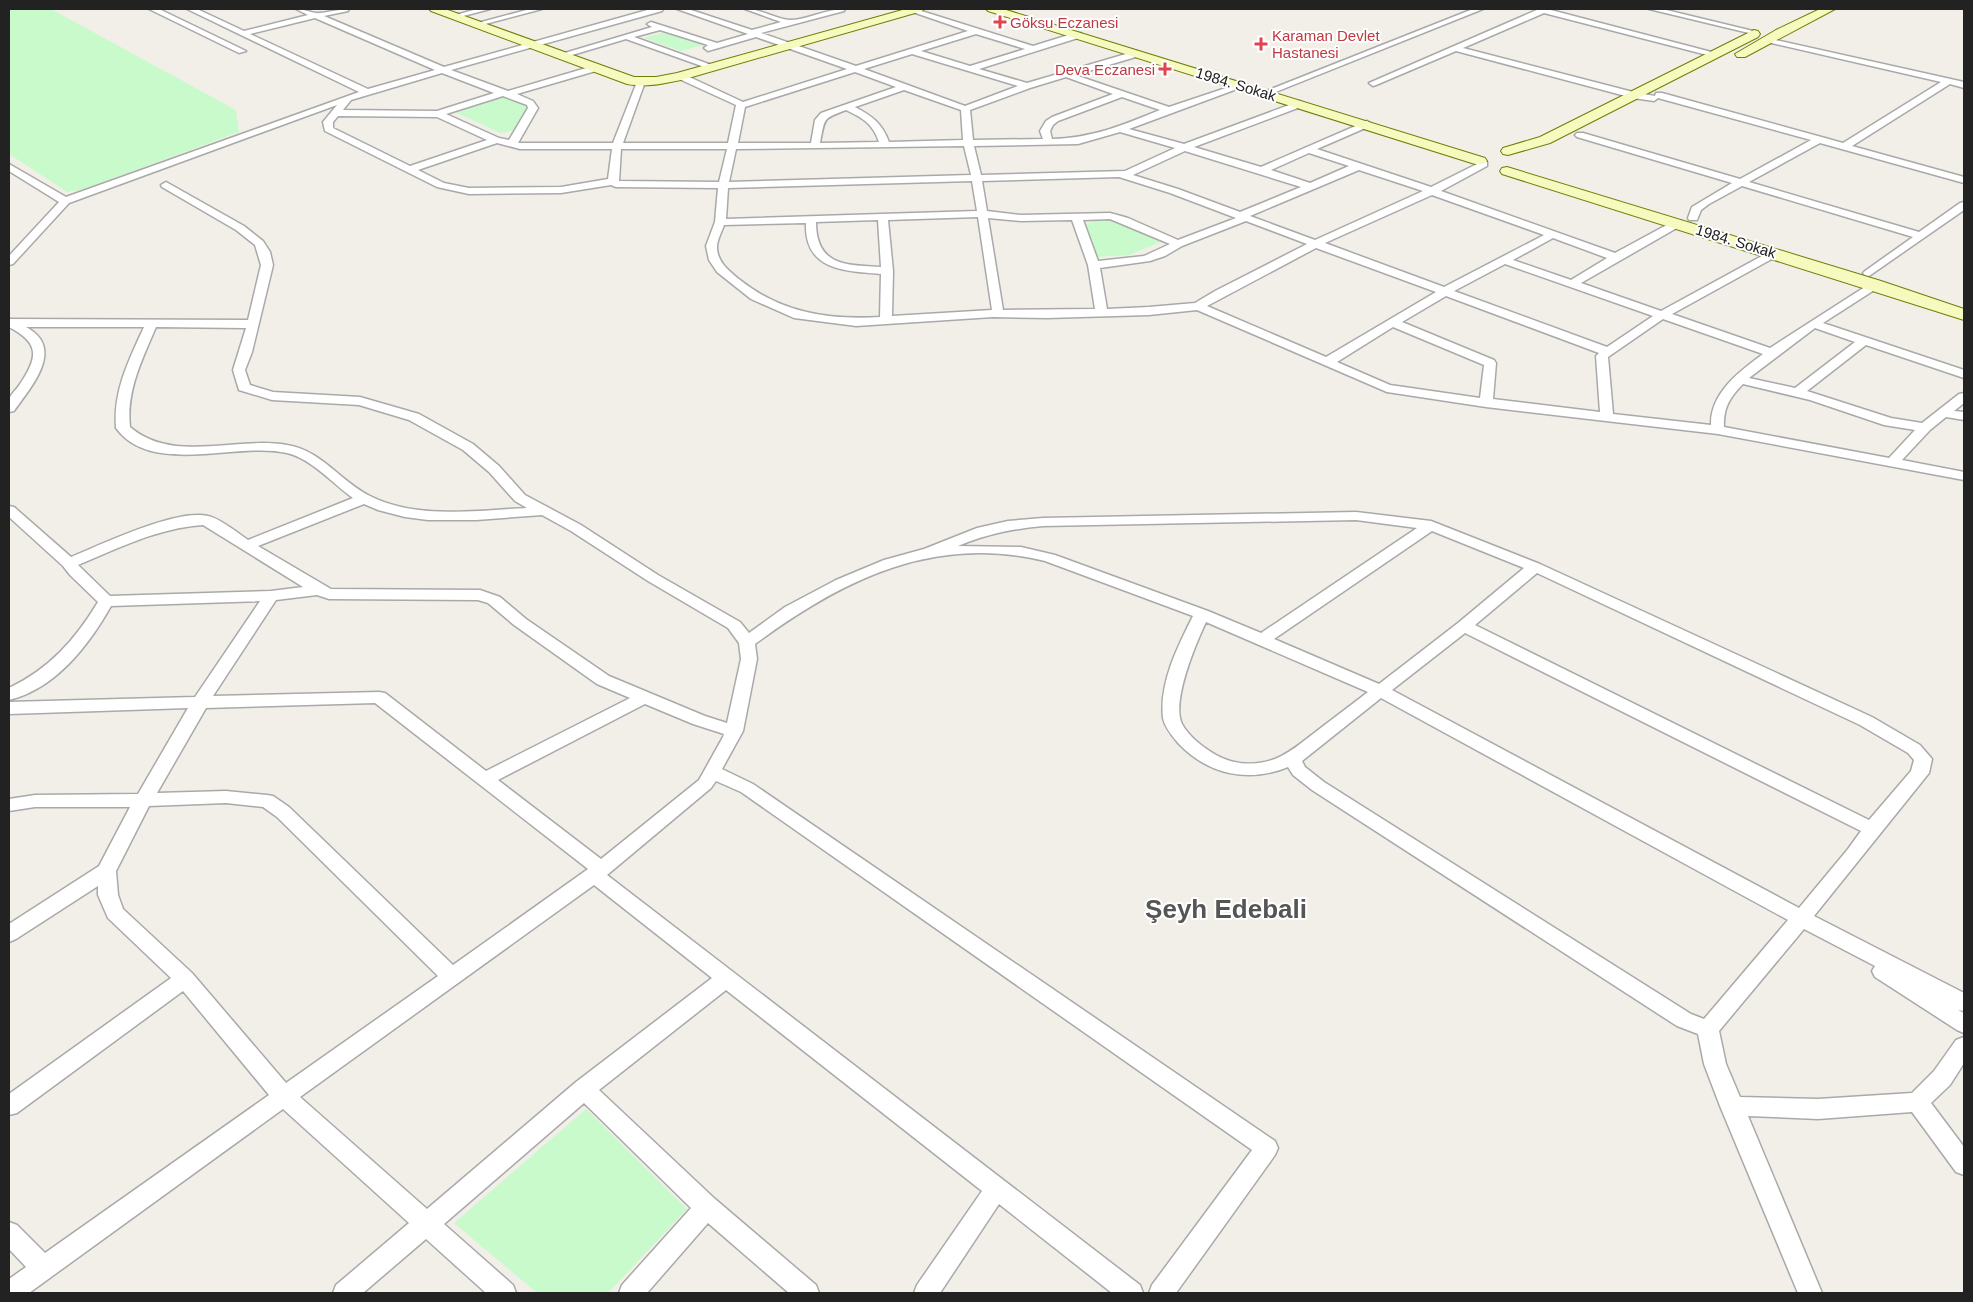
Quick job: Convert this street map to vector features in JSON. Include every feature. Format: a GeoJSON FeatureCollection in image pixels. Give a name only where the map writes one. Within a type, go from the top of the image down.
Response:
{"type":"FeatureCollection","features":[{"type":"Feature","properties":{"kind":"main road"},"geometry":{"type":"LineString","coordinates":[[434,9],[632,81],[641,82],[662,81],[913,9]]}},
{"type":"Feature","properties":{"kind":"main road","name":"1984. Sokak"},"geometry":{"type":"LineString","coordinates":[[992,9],[1241,86],[1270,91],[1300,104],[1483,158],[1507,171],[1686,220],[1774,253],[1872,279],[1964,315]]}},
{"type":"Feature","properties":{"kind":"main road"},"geometry":{"type":"LineString","coordinates":[[1011,9],[1270,91],[1444,140],[1483,158],[1481,155],[1485,152],[1508,151],[1521,153],[1591,186],[1686,220],[1872,279],[1964,303]]}},
{"type":"Feature","properties":{"kind":"main road"},"geometry":{"type":"LineString","coordinates":[[1775,33],[1804,9]]}},
{"type":"Feature","properties":{"kind":"main road"},"geometry":{"type":"LineString","coordinates":[[1507,171],[1524,171],[1580,134],[1657,97],[1775,33],[1829,9]]}},
{"type":"Feature","properties":{"kind":"main road"},"geometry":{"type":"LineString","coordinates":[[1508,151],[1545,140],[1715,54],[1754,31],[1773,29],[1775,33]]}},
{"type":"Feature","properties":{"kind":"street"},"geometry":{"type":"LineString","coordinates":[[153,9],[242,51]]}},
{"type":"Feature","properties":{"kind":"street"},"geometry":{"type":"LineString","coordinates":[[191,9],[367,92]]}},
{"type":"Feature","properties":{"kind":"street"},"geometry":{"type":"LineString","coordinates":[[300,9],[445,71],[530,103],[533,108],[512,144]]}},
{"type":"Feature","properties":{"kind":"street"},"geometry":{"type":"LineString","coordinates":[[244,33],[345,9]]}},
{"type":"Feature","properties":{"kind":"street"},"geometry":{"type":"LineString","coordinates":[[456,16],[486,9]]}},
{"type":"Feature","properties":{"kind":"street"},"geometry":{"type":"LineString","coordinates":[[478,24],[538,9]]}},
{"type":"Feature","properties":{"kind":"street"},"geometry":{"type":"LineString","coordinates":[[9,262],[64,201],[348,98],[659,9]]}},
{"type":"Feature","properties":{"kind":"street"},"geometry":{"type":"LineString","coordinates":[[681,9],[789,45],[964,109],[1065,74],[1136,54]]}},
{"type":"Feature","properties":{"kind":"street"},"geometry":{"type":"LineString","coordinates":[[749,9],[791,23]]}},
{"type":"Feature","properties":{"kind":"street"},"geometry":{"type":"LineString","coordinates":[[766,14],[784,9]]}},
{"type":"Feature","properties":{"kind":"street"},"geometry":{"type":"LineString","coordinates":[[682,55],[841,9]]}},
{"type":"Feature","properties":{"kind":"street"},"geometry":{"type":"LineString","coordinates":[[913,9],[1033,49]]}},
{"type":"Feature","properties":{"kind":"street"},"geometry":{"type":"LineString","coordinates":[[1270,91],[1479,9]]}},
{"type":"Feature","properties":{"kind":"street"},"geometry":{"type":"LineString","coordinates":[[1653,9],[1754,31]]}},
{"type":"Feature","properties":{"kind":"street"},"geometry":{"type":"LineString","coordinates":[[1675,9],[1754,31]]}},
{"type":"Feature","properties":{"kind":"street"},"geometry":{"type":"LineString","coordinates":[[1373,83],[1461,47],[1543,10],[1715,54]]}},
{"type":"Feature","properties":{"kind":"street"},"geometry":{"type":"LineString","coordinates":[[630,17],[718,46]]}},
{"type":"Feature","properties":{"kind":"street"},"geometry":{"type":"LineString","coordinates":[[562,55],[660,27]]}},
{"type":"Feature","properties":{"kind":"street"},"geometry":{"type":"LineString","coordinates":[[740,106],[976,31]]}},
{"type":"Feature","properties":{"kind":"street"},"geometry":{"type":"LineString","coordinates":[[1775,33],[1964,85]]}},
{"type":"Feature","properties":{"kind":"street"},"geometry":{"type":"LineString","coordinates":[[970,69],[1078,35]]}},
{"type":"Feature","properties":{"kind":"street"},"geometry":{"type":"LineString","coordinates":[[627,37],[713,67]]}},
{"type":"Feature","properties":{"kind":"street"},"geometry":{"type":"LineString","coordinates":[[1461,47],[1657,97],[1964,180]]}},
{"type":"Feature","properties":{"kind":"street"},"geometry":{"type":"LineString","coordinates":[[911,51],[1028,86]]}},
{"type":"Feature","properties":{"kind":"street"},"geometry":{"type":"LineString","coordinates":[[335,113],[438,114],[596,68]]}},
{"type":"Feature","properties":{"kind":"street"},"geometry":{"type":"LineString","coordinates":[[1065,74],[1169,110]]}},
{"type":"Feature","properties":{"kind":"street"},"geometry":{"type":"LineString","coordinates":[[680,76],[734,101],[740,106]]}},
{"type":"Feature","properties":{"kind":"street"},"geometry":{"type":"LineString","coordinates":[[614,181],[617,145],[641,82]]}},
{"type":"Feature","properties":{"kind":"street"},"geometry":{"type":"LineString","coordinates":[[1842,147],[1948,82]]}},
{"type":"Feature","properties":{"kind":"street"},"geometry":{"type":"LineString","coordinates":[[438,114],[496,140],[530,146],[732,147],[1048,141],[1088,139],[1241,86]]}},
{"type":"Feature","properties":{"kind":"street"},"geometry":{"type":"LineString","coordinates":[[815,146],[820,120],[824,115],[904,87]]}},
{"type":"Feature","properties":{"kind":"street"},"geometry":{"type":"LineString","coordinates":[[1048,141],[1045,131],[1049,123],[1055,119],[1122,93]]}},
{"type":"Feature","properties":{"kind":"street"},"geometry":{"type":"LineString","coordinates":[[348,98],[328,122],[328,129],[440,185],[468,190],[586,188],[614,181],[616,184],[723,185],[1120,175],[1137,171],[1183,148],[1300,104]]}},
{"type":"Feature","properties":{"kind":"street"},"geometry":{"type":"LineString","coordinates":[[740,106],[723,185],[720,222],[712,246],[715,260],[722,270],[755,297],[794,314],[856,322],[998,313],[1047,314],[1149,311],[1198,306],[1316,243],[1432,191],[1483,158]]}},
{"type":"Feature","properties":{"kind":"street"},"geometry":{"type":"LineString","coordinates":[[847,107],[870,118],[878,125],[886,145]]}},
{"type":"Feature","properties":{"kind":"street"},"geometry":{"type":"LineString","coordinates":[[964,109],[968,143],[977,179],[998,313]]}},
{"type":"Feature","properties":{"kind":"street"},"geometry":{"type":"LineString","coordinates":[[1262,170],[1367,124]]}},
{"type":"Feature","properties":{"kind":"street"},"geometry":{"type":"LineString","coordinates":[[1120,129],[1262,170],[1309,186]]}},
{"type":"Feature","properties":{"kind":"street"},"geometry":{"type":"LineString","coordinates":[[1580,134],[1922,236]]}},
{"type":"Feature","properties":{"kind":"street"},"geometry":{"type":"LineString","coordinates":[[410,169],[496,140]]}},
{"type":"Feature","properties":{"kind":"street"},"geometry":{"type":"LineString","coordinates":[[1572,284],[1616,257],[1686,220],[1699,206],[1740,182],[1818,140]]}},
{"type":"Feature","properties":{"kind":"street"},"geometry":{"type":"LineString","coordinates":[[1310,150],[1432,191],[1616,257]]}},
{"type":"Feature","properties":{"kind":"street"},"geometry":{"type":"LineString","coordinates":[[9,166],[64,201]]}},
{"type":"Feature","properties":{"kind":"street"},"geometry":{"type":"LineString","coordinates":[[1094,265],[1146,259],[1161,254],[1178,244],[1359,166]]}},
{"type":"Feature","properties":{"kind":"street"},"geometry":{"type":"LineString","coordinates":[[1120,175],[1146,181],[1608,352]]}},
{"type":"Feature","properties":{"kind":"street"},"geometry":{"type":"LineString","coordinates":[[9,1293],[598,872],[705,784],[732,737],[749,659],[747,642],[734,625],[653,578],[576,528],[520,498],[494,469],[468,447],[414,417],[360,401],[272,396],[244,387],[239,370],[246,352],[251,324],[268,265],[264,252],[259,243],[240,228],[166,185]]}},
{"type":"Feature","properties":{"kind":"street"},"geometry":{"type":"LineString","coordinates":[[1718,430],[1719,407],[1739,380],[1772,353],[1814,324],[1872,279],[1922,236],[1964,205]]}},
{"type":"Feature","properties":{"kind":"street"},"geometry":{"type":"LineString","coordinates":[[720,222],[983,214],[1021,218],[1110,216],[1178,244]]}},
{"type":"Feature","properties":{"kind":"street"},"geometry":{"type":"LineString","coordinates":[[1076,216],[1094,265],[1100,311]]}},
{"type":"Feature","properties":{"kind":"street"},"geometry":{"type":"LineString","coordinates":[[811,218],[813,244],[818,254],[824,259],[847,267],[887,271]]}},
{"type":"Feature","properties":{"kind":"street"},"geometry":{"type":"LineString","coordinates":[[882,218],[887,271],[886,320]]}},
{"type":"Feature","properties":{"kind":"street"},"geometry":{"type":"LineString","coordinates":[[1327,362],[1446,291],[1551,235]]}},
{"type":"Feature","properties":{"kind":"street"},"geometry":{"type":"LineString","coordinates":[[1607,417],[1602,356],[1662,315],[1774,253]]}},
{"type":"Feature","properties":{"kind":"street"},"geometry":{"type":"LineString","coordinates":[[1503,260],[1772,353]]}},
{"type":"Feature","properties":{"kind":"street"},"geometry":{"type":"LineString","coordinates":[[1198,306],[1387,388],[1418,394],[1718,430],[1964,476]]}},
{"type":"Feature","properties":{"kind":"street"},"geometry":{"type":"LineString","coordinates":[[9,323],[251,324]]}},
{"type":"Feature","properties":{"kind":"street"},"geometry":{"type":"LineString","coordinates":[[9,323],[32,336],[37,344],[39,353],[38,362],[31,377],[9,408]]}},
{"type":"Feature","properties":{"kind":"street"},"geometry":{"type":"LineString","coordinates":[[1393,323],[1490,363],[1486,402]]}},
{"type":"Feature","properties":{"kind":"street"},"geometry":{"type":"LineString","coordinates":[[151,324],[126,386],[120,414],[123,428],[140,441],[152,446],[171,449],[267,448],[296,451],[364,499],[382,507],[410,514],[439,515],[544,511]]}},
{"type":"Feature","properties":{"kind":"street"},"geometry":{"type":"LineString","coordinates":[[1814,324],[1964,374]]}},
{"type":"Feature","properties":{"kind":"street"},"geometry":{"type":"LineString","coordinates":[[1798,392],[1864,341]]}},
{"type":"Feature","properties":{"kind":"street"},"geometry":{"type":"LineString","coordinates":[[1739,380],[1798,392],[1889,422],[1925,428]]}},
{"type":"Feature","properties":{"kind":"street"},"geometry":{"type":"LineString","coordinates":[[1892,463],[1925,428],[1964,396]]}},
{"type":"Feature","properties":{"kind":"street"},"geometry":{"type":"LineString","coordinates":[[1942,413],[1964,416]]}},
{"type":"Feature","properties":{"kind":"street"},"geometry":{"type":"LineString","coordinates":[[246,546],[364,499]]}},
{"type":"Feature","properties":{"kind":"street"},"geometry":{"type":"LineString","coordinates":[[10,513],[69,563],[75,572],[106,601],[271,596],[318,590]]}},
{"type":"Feature","properties":{"kind":"street"},"geometry":{"type":"LineString","coordinates":[[747,642],[791,610],[841,583],[889,563],[929,552],[982,531],[1008,525],[1043,522],[1356,516],[1431,525],[1535,567],[1866,721],[1914,750],[1923,759],[1920,773],[1872,829],[1855,854],[1708,1029]]}},
{"type":"Feature","properties":{"kind":"street"},"geometry":{"type":"LineString","coordinates":[[69,563],[170,524],[190,520],[206,520],[318,590],[329,594],[480,595],[494,600],[520,622],[602,680],[699,720],[734,731]]}},
{"type":"Feature","properties":{"kind":"street"},"geometry":{"type":"LineString","coordinates":[[1264,639],[1431,525]]}},
{"type":"Feature","properties":{"kind":"street"},"geometry":{"type":"LineString","coordinates":[[929,552],[974,549],[1021,551],[1050,558],[1264,639],[1381,691],[1801,918],[1964,1003]]}},
{"type":"Feature","properties":{"kind":"street"},"geometry":{"type":"LineString","coordinates":[[1202,614],[1184,651],[1173,698],[1172,721],[1186,741],[1208,760],[1224,768],[1243,770],[1281,764],[1292,759],[1464,626],[1535,567]]}},
{"type":"Feature","properties":{"kind":"street"},"geometry":{"type":"LineString","coordinates":[[9,934],[106,871],[143,800],[200,702],[271,596]]}},
{"type":"Feature","properties":{"kind":"street"},"geometry":{"type":"LineString","coordinates":[[9,695],[46,674],[68,657],[92,626],[106,601]]}},
{"type":"Feature","properties":{"kind":"street"},"geometry":{"type":"LineString","coordinates":[[1464,626],[1872,829]]}},
{"type":"Feature","properties":{"kind":"street"},"geometry":{"type":"LineString","coordinates":[[9,708],[379,697],[598,872],[725,979],[1131,1293]]}},
{"type":"Feature","properties":{"kind":"street"},"geometry":{"type":"LineString","coordinates":[[485,780],[643,698]]}},
{"type":"Feature","properties":{"kind":"street"},"geometry":{"type":"LineString","coordinates":[[1292,759],[1299,771],[1318,786],[1684,1020],[1708,1029]]}},
{"type":"Feature","properties":{"kind":"street"},"geometry":{"type":"LineString","coordinates":[[712,772],[748,788],[1266,1148],[1161,1293]]}},
{"type":"Feature","properties":{"kind":"street"},"geometry":{"type":"LineString","coordinates":[[9,805],[35,801],[226,797],[267,801],[283,812],[452,977]]}},
{"type":"Feature","properties":{"kind":"street"},"geometry":{"type":"LineString","coordinates":[[106,871],[108,895],[115,913],[185,979],[284,1096],[504,1293]]}},
{"type":"Feature","properties":{"kind":"street"},"geometry":{"type":"LineString","coordinates":[[1801,918],[1964,1024]]}},
{"type":"Feature","properties":{"kind":"street"},"geometry":{"type":"LineString","coordinates":[[9,1106],[185,979]]}},
{"type":"Feature","properties":{"kind":"street"},"geometry":{"type":"LineString","coordinates":[[345,1293],[584,1089],[725,979]]}},
{"type":"Feature","properties":{"kind":"street"},"geometry":{"type":"LineString","coordinates":[[1708,1029],[1715,1064],[1810,1293]]}},
{"type":"Feature","properties":{"kind":"street"},"geometry":{"type":"LineString","coordinates":[[1732,1106],[1818,1109],[1918,1102],[1942,1078],[1964,1046]]}},
{"type":"Feature","properties":{"kind":"street"},"geometry":{"type":"LineString","coordinates":[[584,1089],[707,1207],[807,1293]]}},
{"type":"Feature","properties":{"kind":"street"},"geometry":{"type":"LineString","coordinates":[[1918,1102],[1964,1165]]}},
{"type":"Feature","properties":{"kind":"street"},"geometry":{"type":"LineString","coordinates":[[926,1293],[996,1189]]}},
{"type":"Feature","properties":{"kind":"street"},"geometry":{"type":"LineString","coordinates":[[631,1293],[707,1207]]}},
{"type":"Feature","properties":{"kind":"street"},"geometry":{"type":"LineString","coordinates":[[9,1233],[44,1268]]}},
{"type":"Feature","properties":{"kind":"green space"},"geometry":{"type":"Polygon","coordinates":[[[9,9],[51,9],[236,110],[239,132],[84,189],[67,192],[9,154],[9,9]]]}},
{"type":"Feature","properties":{"kind":"green space"},"geometry":{"type":"Polygon","coordinates":[[[665,32],[703,45],[681,51],[644,38],[665,32]]]}},
{"type":"Feature","properties":{"kind":"green space"},"geometry":{"type":"Polygon","coordinates":[[[500,96],[508,96],[528,105],[516,130],[500,133],[453,111],[500,96]]]}},
{"type":"Feature","properties":{"kind":"green space"},"geometry":{"type":"Polygon","coordinates":[[[1111,217],[1166,240],[1129,255],[1096,257],[1085,225],[1097,219],[1111,217]]]}},
{"type":"Feature","properties":{"kind":"green space"},"geometry":{"type":"Polygon","coordinates":[[[586,1109],[687,1209],[608,1293],[537,1293],[454,1223],[586,1109]]]}},
{"type":"Feature","properties":{"kind":"place","name":"Göksu Eczanesi"},"geometry":{"type":"Point","coordinates":[1000,22]}},
{"type":"Feature","properties":{"kind":"place","name":"Karaman Devlet Hastanesi"},"geometry":{"type":"Point","coordinates":[1261,44]}},
{"type":"Feature","properties":{"kind":"place","name":"Deva Eczanesi"},"geometry":{"type":"Point","coordinates":[1165,69]}},
{"type":"Feature","properties":{"kind":"district","name":"Şeyh Edebali"},"geometry":{"type":"Point","coordinates":[1226,909]}}]}
